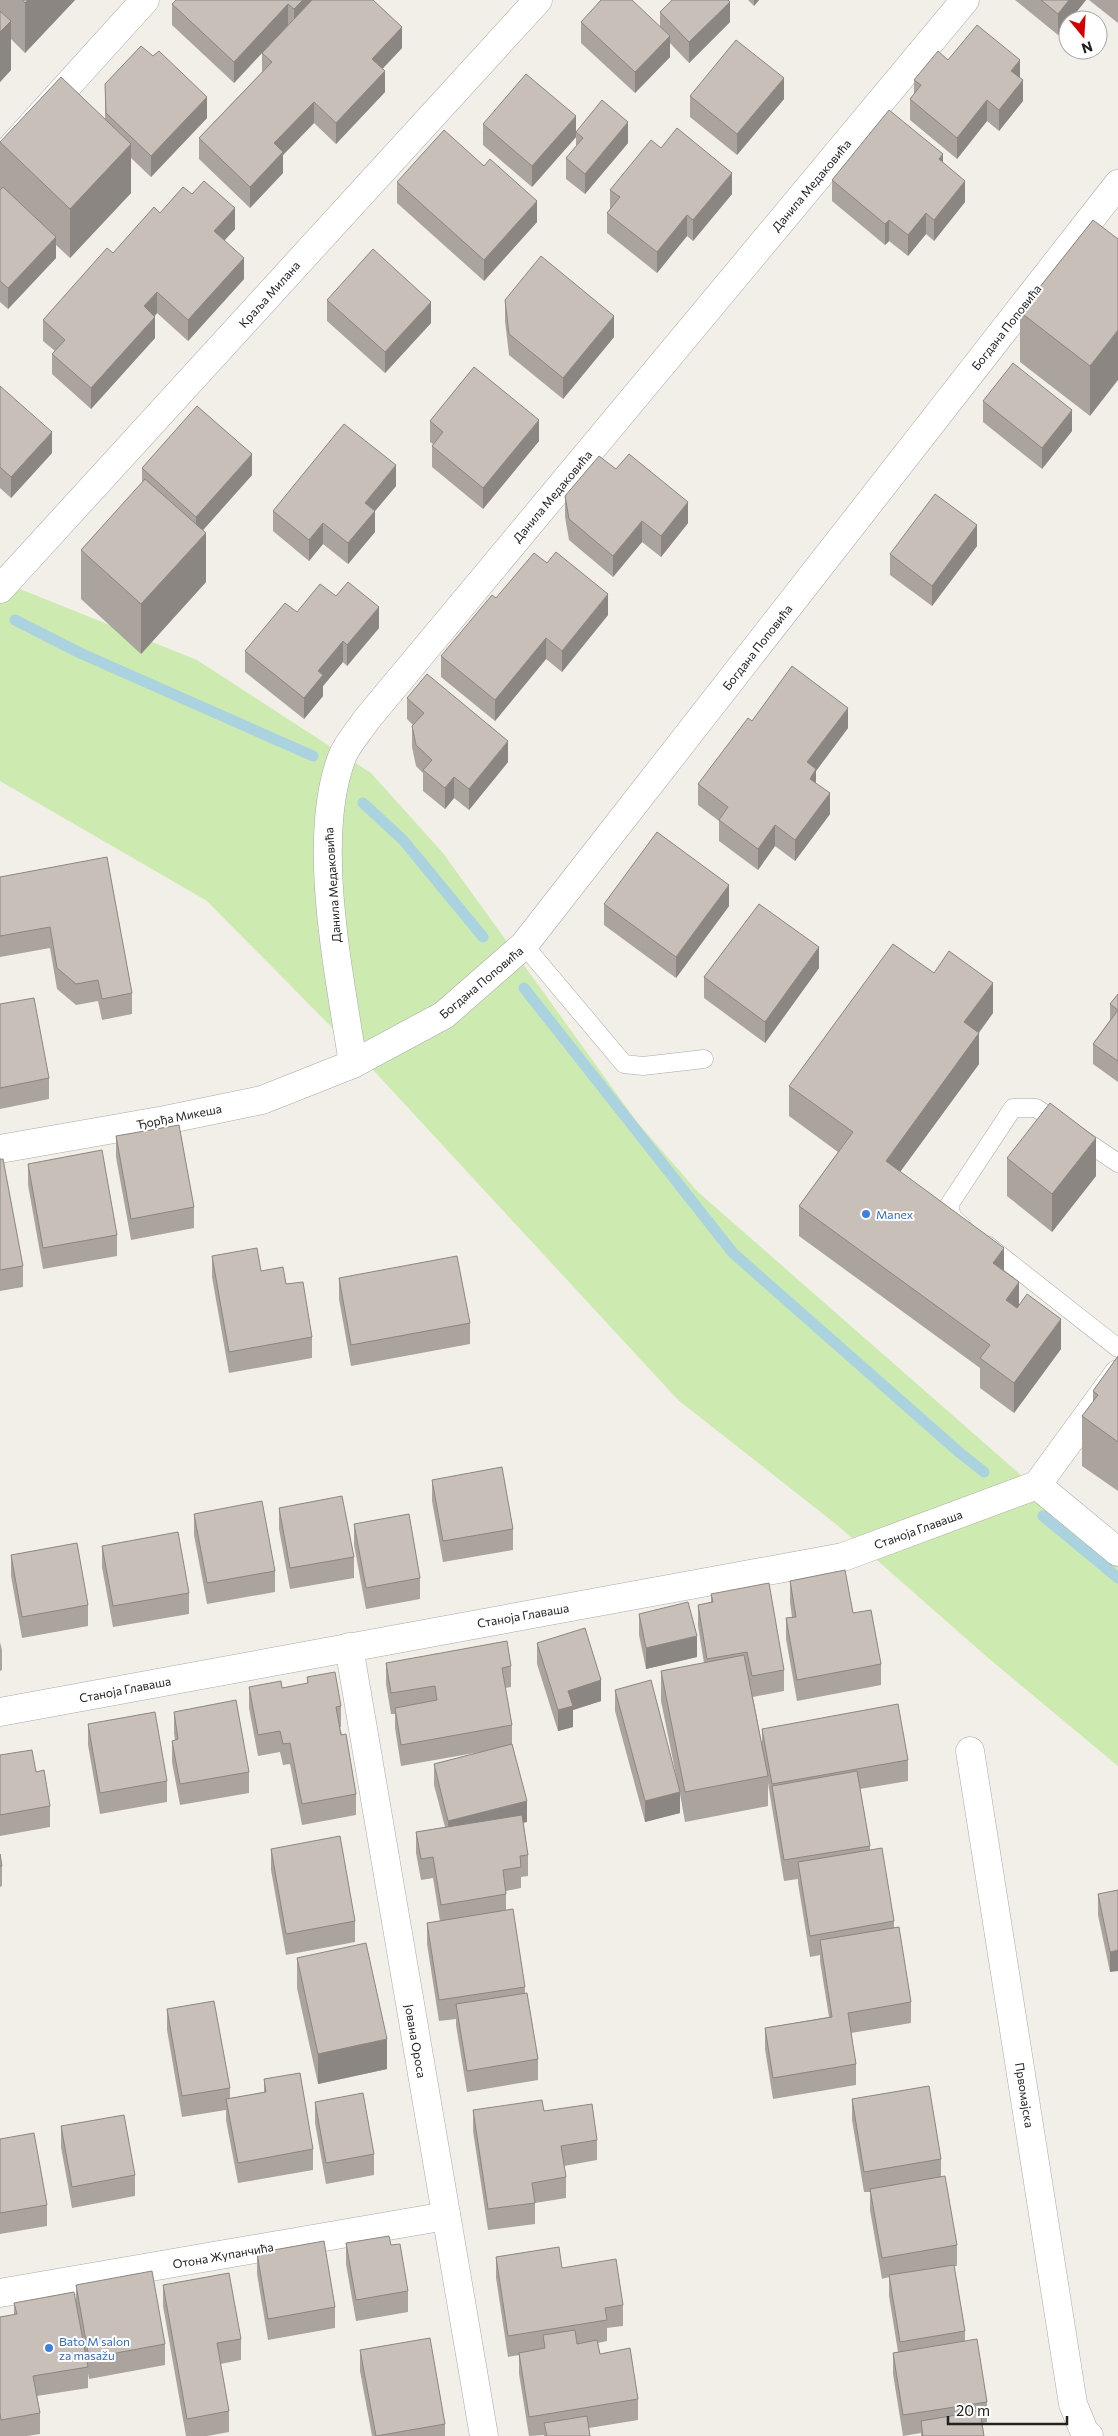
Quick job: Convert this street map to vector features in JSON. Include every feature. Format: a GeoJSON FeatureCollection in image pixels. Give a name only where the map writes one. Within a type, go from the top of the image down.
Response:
{"type":"FeatureCollection","features":[{"type":"Feature","properties":{"kind":"street"},"geometry":{"type":"LineString","coordinates":[[0,160],[145,0]]}},
{"type":"Feature","properties":{"kind":"street","name":"Краља Милана"},"geometry":{"type":"LineString","coordinates":[[0,589],[538,0]]}},
{"type":"Feature","properties":{"kind":"street","name":"Данила Медаковића"},"geometry":{"type":"LineString","coordinates":[[353,1064],[332,919],[328,845],[329,810],[342,756],[374,711],[965,0]]}},
{"type":"Feature","properties":{"kind":"street","name":"Богдана Поповића"},"geometry":{"type":"LineString","coordinates":[[353,1064],[444,1015],[524,945],[1118,184]]}},
{"type":"Feature","properties":{"kind":"street","name":"Ђорђа Микеша"},"geometry":{"type":"LineString","coordinates":[[0,1149],[165,1120],[262,1100],[353,1064]]}},
{"type":"Feature","properties":{"kind":"street"},"geometry":{"type":"LineString","coordinates":[[1118,1374],[1037,1485],[1118,1552]]}},
{"type":"Feature","properties":{"kind":"street","name":"Станоја Главаша"},"geometry":{"type":"LineString","coordinates":[[0,1712],[843,1557],[1037,1485]]}},
{"type":"Feature","properties":{"kind":"street","name":"Јована Ороса"},"geometry":{"type":"LineString","coordinates":[[349,1647],[484,2436]]}},
{"type":"Feature","properties":{"kind":"street","name":"Првомајска"},"geometry":{"type":"LineString","coordinates":[[970,1751],[1073,2404],[1084,2431],[1089,2436]]}},
{"type":"Feature","properties":{"kind":"street","name":"Отона Жупанчића"},"geometry":{"type":"LineString","coordinates":[[0,2293],[446,2216]]}},
{"type":"Feature","properties":{"kind":"lane"},"geometry":{"type":"LineString","coordinates":[[524,945],[624,1064],[643,1066],[704,1059]]}},
{"type":"Feature","properties":{"kind":"lane"},"geometry":{"type":"LineString","coordinates":[[1118,1163],[1036,1108],[1013,1108],[949,1204],[952,1217],[1118,1348]]}},
{"type":"Feature","properties":{"kind":"green space"},"geometry":{"type":"Polygon","coordinates":[[[0,581],[197,660],[371,773],[443,853],[637,1122],[698,1192],[1118,1560],[1118,1766],[987,1657],[837,1525],[678,1400],[363,1059],[207,901],[0,781],[0,581]]]}},
{"type":"Feature","properties":{"kind":"building"},"geometry":{"type":"Polygon","coordinates":[[[176,0],[303,0],[294,9],[288,4],[234,62],[172,4],[176,0]]]}},
{"type":"Feature","properties":{"kind":"building"},"geometry":{"type":"Polygon","coordinates":[[[312,0],[373,0],[402,27],[372,59],[385,71],[336,123],[314,102],[274,143],[283,152],[250,187],[199,138],[272,62],[262,53],[312,0]]]}},
{"type":"Feature","properties":{"kind":"building"},"geometry":{"type":"Polygon","coordinates":[[[601,0],[632,0],[670,36],[635,72],[581,22],[601,0]]]}},
{"type":"Feature","properties":{"kind":"building"},"geometry":{"type":"Polygon","coordinates":[[[672,0],[728,0],[730,2],[689,42],[660,12],[672,0]]]}},
{"type":"Feature","properties":{"kind":"building"},"geometry":{"type":"Polygon","coordinates":[[[1041,0],[1069,0],[1061,10],[1058,10],[1058,14],[1041,0]]]}},
{"type":"Feature","properties":{"kind":"building"},"geometry":{"type":"Polygon","coordinates":[[[0,11],[11,21],[0,32],[0,11]]]}},
{"type":"Feature","properties":{"kind":"building"},"geometry":{"type":"Polygon","coordinates":[[[977,25],[1020,60],[1011,71],[1023,80],[999,110],[987,100],[957,138],[910,99],[921,85],[914,80],[938,51],[948,60],[977,25]]]}},
{"type":"Feature","properties":{"kind":"building"},"geometry":{"type":"Polygon","coordinates":[[[736,40],[784,78],[737,134],[690,96],[736,40]]]}},
{"type":"Feature","properties":{"kind":"building"},"geometry":{"type":"Polygon","coordinates":[[[141,46],[153,56],[159,51],[207,97],[151,156],[106,113],[105,84],[141,46]]]}},
{"type":"Feature","properties":{"kind":"building"},"geometry":{"type":"Polygon","coordinates":[[[526,74],[576,116],[532,166],[483,124],[526,74]]]}},
{"type":"Feature","properties":{"kind":"building"},"geometry":{"type":"Polygon","coordinates":[[[61,77],[131,144],[70,209],[0,142],[61,77]]]}},
{"type":"Feature","properties":{"kind":"building"},"geometry":{"type":"Polygon","coordinates":[[[602,100],[628,122],[585,174],[566,158],[583,138],[576,132],[602,100]]]}},
{"type":"Feature","properties":{"kind":"building"},"geometry":{"type":"Polygon","coordinates":[[[889,110],[943,154],[939,159],[965,181],[934,220],[926,213],[908,235],[889,220],[885,224],[832,180],[889,110]]]}},
{"type":"Feature","properties":{"kind":"building"},"geometry":{"type":"Polygon","coordinates":[[[677,128],[732,173],[693,220],[687,215],[657,252],[607,213],[620,197],[610,190],[651,140],[661,148],[677,128]]]}},
{"type":"Feature","properties":{"kind":"building"},"geometry":{"type":"Polygon","coordinates":[[[444,130],[484,166],[490,159],[537,201],[484,260],[397,182],[444,130]]]}},
{"type":"Feature","properties":{"kind":"building"},"geometry":{"type":"Polygon","coordinates":[[[204,181],[235,208],[214,231],[244,258],[188,320],[157,292],[144,306],[155,317],[91,388],[52,354],[65,340],[43,320],[107,248],[113,253],[154,207],[160,213],[183,187],[192,194],[204,181]]]}},
{"type":"Feature","properties":{"kind":"building"},"geometry":{"type":"Polygon","coordinates":[[[3,187],[56,237],[8,288],[0,281],[0,190],[3,187]]]}},
{"type":"Feature","properties":{"kind":"building"},"geometry":{"type":"Polygon","coordinates":[[[1093,220],[1118,239],[1118,330],[1090,366],[1020,312],[1093,220]]]}},
{"type":"Feature","properties":{"kind":"building"},"geometry":{"type":"Polygon","coordinates":[[[373,249],[431,302],[385,352],[327,300],[373,249]]]}},
{"type":"Feature","properties":{"kind":"building"},"geometry":{"type":"Polygon","coordinates":[[[541,256],[614,316],[563,378],[509,334],[505,300],[541,256]]]}},
{"type":"Feature","properties":{"kind":"building"},"geometry":{"type":"Polygon","coordinates":[[[1013,363],[1072,410],[1042,448],[983,401],[1013,363]]]}},
{"type":"Feature","properties":{"kind":"building"},"geometry":{"type":"Polygon","coordinates":[[[474,367],[539,420],[483,488],[432,446],[443,432],[430,421],[474,367]]]}},
{"type":"Feature","properties":{"kind":"building"},"geometry":{"type":"Polygon","coordinates":[[[0,386],[52,432],[11,477],[0,467],[0,386]]]}},
{"type":"Feature","properties":{"kind":"building"},"geometry":{"type":"Polygon","coordinates":[[[197,406],[252,454],[196,517],[142,468],[197,406]]]}},
{"type":"Feature","properties":{"kind":"building"},"geometry":{"type":"Polygon","coordinates":[[[344,424],[396,465],[365,503],[375,511],[348,543],[323,523],[309,540],[273,511],[344,424]]]}},
{"type":"Feature","properties":{"kind":"building"},"geometry":{"type":"Polygon","coordinates":[[[629,454],[688,502],[661,536],[642,521],[613,556],[569,519],[565,496],[599,456],[616,469],[629,454]]]}},
{"type":"Feature","properties":{"kind":"building"},"geometry":{"type":"Polygon","coordinates":[[[145,479],[206,533],[141,604],[81,550],[145,479]]]}},
{"type":"Feature","properties":{"kind":"building"},"geometry":{"type":"Polygon","coordinates":[[[935,494],[977,525],[932,586],[890,554],[935,494]]]}},
{"type":"Feature","properties":{"kind":"building"},"geometry":{"type":"Polygon","coordinates":[[[556,552],[608,594],[562,651],[546,638],[495,700],[441,656],[492,595],[496,598],[534,553],[547,563],[556,552]]]}},
{"type":"Feature","properties":{"kind":"building"},"geometry":{"type":"Polygon","coordinates":[[[348,582],[379,607],[347,645],[343,641],[318,671],[323,675],[304,698],[245,651],[285,603],[297,612],[320,584],[336,596],[348,582]]]}},
{"type":"Feature","properties":{"kind":"building"},"geometry":{"type":"Polygon","coordinates":[[[792,666],[848,708],[807,762],[816,769],[810,779],[830,793],[795,840],[775,825],[758,849],[719,820],[728,807],[698,784],[748,718],[752,721],[792,666]]]}},
{"type":"Feature","properties":{"kind":"building"},"geometry":{"type":"Polygon","coordinates":[[[427,674],[508,741],[469,789],[454,777],[445,788],[423,770],[432,760],[416,745],[412,726],[424,713],[407,698],[427,674]]]}},
{"type":"Feature","properties":{"kind":"building"},"geometry":{"type":"Polygon","coordinates":[[[657,832],[729,885],[676,957],[604,904],[657,832]]]}},
{"type":"Feature","properties":{"kind":"building"},"geometry":{"type":"Polygon","coordinates":[[[107,857],[132,993],[102,999],[98,980],[76,984],[57,968],[50,927],[0,936],[0,877],[107,857]]]}},
{"type":"Feature","properties":{"kind":"building"},"geometry":{"type":"Polygon","coordinates":[[[759,904],[819,947],[765,1022],[704,977],[759,904]]]}},
{"type":"Feature","properties":{"kind":"building","name":"Manex"},"geometry":{"type":"Polygon","coordinates":[[[893,944],[934,973],[949,951],[993,983],[964,1022],[979,1033],[886,1161],[1004,1248],[993,1263],[1019,1282],[1006,1300],[1017,1308],[1027,1294],[1061,1319],[1014,1383],[980,1358],[990,1345],[799,1206],[853,1132],[789,1086],[893,944]]]}},
{"type":"Feature","properties":{"kind":"building"},"geometry":{"type":"Polygon","coordinates":[[[1118,994],[1118,1010],[1110,1004],[1118,994]]]}},
{"type":"Feature","properties":{"kind":"building"},"geometry":{"type":"Polygon","coordinates":[[[34,998],[49,1078],[0,1088],[0,1004],[34,998]]]}},
{"type":"Feature","properties":{"kind":"building"},"geometry":{"type":"Polygon","coordinates":[[[1118,1010],[1118,1061],[1093,1044],[1118,1010]]]}},
{"type":"Feature","properties":{"kind":"building"},"geometry":{"type":"Polygon","coordinates":[[[1050,1103],[1096,1138],[1052,1194],[1007,1158],[1050,1103]]]}},
{"type":"Feature","properties":{"kind":"building"},"geometry":{"type":"Polygon","coordinates":[[[179,1125],[194,1207],[131,1219],[116,1136],[179,1125]]]}},
{"type":"Feature","properties":{"kind":"building"},"geometry":{"type":"Polygon","coordinates":[[[102,1150],[117,1235],[43,1248],[28,1164],[102,1150]]]}},
{"type":"Feature","properties":{"kind":"building"},"geometry":{"type":"Polygon","coordinates":[[[0,1159],[3,1159],[23,1266],[0,1270],[0,1159]]]}},
{"type":"Feature","properties":{"kind":"building"},"geometry":{"type":"Polygon","coordinates":[[[257,1248],[261,1271],[283,1267],[286,1284],[303,1282],[312,1337],[229,1352],[212,1256],[257,1248]]]}},
{"type":"Feature","properties":{"kind":"building"},"geometry":{"type":"Polygon","coordinates":[[[457,1256],[470,1323],[351,1345],[339,1278],[457,1256]]]}},
{"type":"Feature","properties":{"kind":"building"},"geometry":{"type":"Polygon","coordinates":[[[1118,1356],[1118,1442],[1082,1416],[1098,1395],[1093,1391],[1118,1356]]]}},
{"type":"Feature","properties":{"kind":"building"},"geometry":{"type":"Polygon","coordinates":[[[502,1467],[513,1529],[443,1541],[432,1480],[502,1467]]]}},
{"type":"Feature","properties":{"kind":"building"},"geometry":{"type":"Polygon","coordinates":[[[342,1496],[354,1557],[290,1568],[279,1508],[342,1496]]]}},
{"type":"Feature","properties":{"kind":"building"},"geometry":{"type":"Polygon","coordinates":[[[262,1501],[275,1571],[207,1583],[194,1514],[262,1501]]]}},
{"type":"Feature","properties":{"kind":"building"},"geometry":{"type":"Polygon","coordinates":[[[409,1514],[420,1578],[366,1588],[354,1524],[409,1514]]]}},
{"type":"Feature","properties":{"kind":"building"},"geometry":{"type":"Polygon","coordinates":[[[178,1532],[189,1593],[113,1606],[102,1546],[178,1532]]]}},
{"type":"Feature","properties":{"kind":"building"},"geometry":{"type":"Polygon","coordinates":[[[77,1543],[88,1605],[22,1617],[11,1555],[77,1543]]]}},
{"type":"Feature","properties":{"kind":"building"},"geometry":{"type":"Polygon","coordinates":[[[845,1570],[853,1613],[871,1610],[881,1664],[797,1680],[786,1618],[796,1617],[790,1581],[845,1570]]]}},
{"type":"Feature","properties":{"kind":"building"},"geometry":{"type":"Polygon","coordinates":[[[769,1583],[784,1670],[752,1676],[747,1652],[707,1659],[698,1605],[713,1602],[711,1594],[769,1583]]]}},
{"type":"Feature","properties":{"kind":"building"},"geometry":{"type":"Polygon","coordinates":[[[688,1602],[697,1636],[646,1648],[639,1614],[688,1602]]]}},
{"type":"Feature","properties":{"kind":"building"},"geometry":{"type":"Polygon","coordinates":[[[585,1628],[601,1680],[568,1691],[573,1706],[558,1710],[537,1643],[585,1628]]]}},
{"type":"Feature","properties":{"kind":"building"},"geometry":{"type":"Polygon","coordinates":[[[507,1641],[511,1666],[502,1668],[512,1725],[401,1745],[395,1708],[437,1700],[435,1686],[391,1693],[386,1663],[507,1641]]]}},
{"type":"Feature","properties":{"kind":"building"},"geometry":{"type":"Polygon","coordinates":[[[744,1655],[768,1776],[685,1792],[661,1671],[744,1655]]]}},
{"type":"Feature","properties":{"kind":"building"},"geometry":{"type":"Polygon","coordinates":[[[335,1672],[341,1706],[336,1707],[341,1735],[346,1734],[356,1794],[302,1804],[290,1743],[283,1744],[280,1731],[258,1735],[249,1687],[281,1681],[282,1688],[308,1683],[307,1677],[335,1672]]]}},
{"type":"Feature","properties":{"kind":"building"},"geometry":{"type":"Polygon","coordinates":[[[651,1680],[680,1792],[645,1801],[615,1690],[651,1680]]]}},
{"type":"Feature","properties":{"kind":"building"},"geometry":{"type":"Polygon","coordinates":[[[236,1700],[249,1772],[180,1784],[172,1741],[178,1739],[174,1712],[236,1700]]]}},
{"type":"Feature","properties":{"kind":"building"},"geometry":{"type":"Polygon","coordinates":[[[898,1704],[908,1760],[772,1784],[762,1729],[898,1704]]]}},
{"type":"Feature","properties":{"kind":"building"},"geometry":{"type":"Polygon","coordinates":[[[155,1712],[167,1781],[100,1793],[88,1724],[155,1712]]]}},
{"type":"Feature","properties":{"kind":"building"},"geometry":{"type":"Polygon","coordinates":[[[512,1744],[527,1801],[448,1821],[434,1764],[512,1744]]]}},
{"type":"Feature","properties":{"kind":"building"},"geometry":{"type":"Polygon","coordinates":[[[32,1750],[36,1772],[44,1770],[50,1806],[0,1815],[0,1755],[32,1750]]]}},
{"type":"Feature","properties":{"kind":"building"},"geometry":{"type":"Polygon","coordinates":[[[857,1771],[870,1846],[784,1860],[772,1786],[857,1771]]]}},
{"type":"Feature","properties":{"kind":"building"},"geometry":{"type":"Polygon","coordinates":[[[522,1815],[528,1855],[520,1856],[521,1867],[503,1870],[506,1894],[441,1905],[433,1857],[421,1859],[416,1832],[522,1815]]]}},
{"type":"Feature","properties":{"kind":"building"},"geometry":{"type":"Polygon","coordinates":[[[340,1836],[355,1921],[286,1934],[271,1849],[340,1836]]]}},
{"type":"Feature","properties":{"kind":"building"},"geometry":{"type":"Polygon","coordinates":[[[882,1848],[894,1921],[810,1936],[798,1862],[882,1848]]]}},
{"type":"Feature","properties":{"kind":"building"},"geometry":{"type":"Polygon","coordinates":[[[1118,1890],[1118,1950],[1110,1952],[1098,1894],[1118,1890]]]}},
{"type":"Feature","properties":{"kind":"building"},"geometry":{"type":"Polygon","coordinates":[[[513,1909],[525,1987],[439,2000],[427,1923],[513,1909]]]}},
{"type":"Feature","properties":{"kind":"building"},"geometry":{"type":"Polygon","coordinates":[[[899,1927],[911,2002],[848,2013],[856,2064],[773,2078],[765,2028],[832,2017],[820,1940],[899,1927]]]}},
{"type":"Feature","properties":{"kind":"building"},"geometry":{"type":"Polygon","coordinates":[[[366,1943],[387,2039],[318,2054],[297,1958],[366,1943]]]}},
{"type":"Feature","properties":{"kind":"building"},"geometry":{"type":"Polygon","coordinates":[[[527,1993],[538,2059],[467,2071],[456,2004],[527,1993]]]}},
{"type":"Feature","properties":{"kind":"building"},"geometry":{"type":"Polygon","coordinates":[[[214,2001],[230,2088],[182,2096],[167,2009],[214,2001]]]}},
{"type":"Feature","properties":{"kind":"building"},"geometry":{"type":"Polygon","coordinates":[[[300,2073],[313,2149],[238,2163],[226,2099],[266,2092],[264,2079],[300,2073]]]}},
{"type":"Feature","properties":{"kind":"building"},"geometry":{"type":"Polygon","coordinates":[[[929,2086],[941,2159],[864,2172],[852,2099],[929,2086]]]}},
{"type":"Feature","properties":{"kind":"building"},"geometry":{"type":"Polygon","coordinates":[[[363,2093],[374,2154],[326,2163],[315,2102],[363,2093]]]}},
{"type":"Feature","properties":{"kind":"building"},"geometry":{"type":"Polygon","coordinates":[[[542,2100],[544,2111],[592,2104],[597,2140],[561,2146],[566,2177],[532,2183],[535,2203],[488,2209],[473,2110],[542,2100]]]}},
{"type":"Feature","properties":{"kind":"building"},"geometry":{"type":"Polygon","coordinates":[[[124,2115],[135,2175],[72,2187],[61,2126],[124,2115]]]}},
{"type":"Feature","properties":{"kind":"building"},"geometry":{"type":"Polygon","coordinates":[[[34,2133],[47,2205],[0,2213],[0,2139],[34,2133]]]}},
{"type":"Feature","properties":{"kind":"building"},"geometry":{"type":"Polygon","coordinates":[[[945,2176],[957,2245],[882,2258],[870,2189],[945,2176]]]}},
{"type":"Feature","properties":{"kind":"building"},"geometry":{"type":"Polygon","coordinates":[[[389,2236],[391,2245],[400,2244],[408,2291],[356,2300],[346,2243],[389,2236]]]}},
{"type":"Feature","properties":{"kind":"building"},"geometry":{"type":"Polygon","coordinates":[[[324,2241],[335,2307],[268,2319],[257,2253],[324,2241]]]}},
{"type":"Feature","properties":{"kind":"building"},"geometry":{"type":"Polygon","coordinates":[[[559,2247],[562,2268],[616,2259],[623,2305],[605,2308],[607,2320],[508,2336],[496,2257],[559,2247]]]}},
{"type":"Feature","properties":{"kind":"building"},"geometry":{"type":"Polygon","coordinates":[[[954,2265],[965,2331],[900,2342],[889,2275],[954,2265]]]}},
{"type":"Feature","properties":{"kind":"building"},"geometry":{"type":"Polygon","coordinates":[[[152,2271],[165,2344],[89,2358],[76,2285],[152,2271]]]}},
{"type":"Feature","properties":{"kind":"building"},"geometry":{"type":"Polygon","coordinates":[[[229,2273],[241,2339],[217,2343],[229,2411],[187,2419],[163,2285],[229,2273]]]}},
{"type":"Feature","properties":{"kind":"building"},"geometry":{"type":"Polygon","coordinates":[[[74,2292],[88,2367],[33,2376],[40,2413],[1,2420],[0,2317],[17,2314],[14,2303],[74,2292]]]}},
{"type":"Feature","properties":{"kind":"building"},"geometry":{"type":"Polygon","coordinates":[[[575,2330],[577,2344],[597,2340],[600,2354],[630,2348],[638,2399],[529,2417],[519,2353],[545,2348],[543,2335],[575,2330]]]}},
{"type":"Feature","properties":{"kind":"building"},"geometry":{"type":"Polygon","coordinates":[[[430,2338],[445,2424],[376,2436],[360,2350],[430,2338]]]}},
{"type":"Feature","properties":{"kind":"building"},"geometry":{"type":"Polygon","coordinates":[[[977,2339],[987,2402],[903,2415],[893,2353],[977,2339]]]}},
{"type":"Feature","properties":{"kind":"building"},"geometry":{"type":"Polygon","coordinates":[[[980,2411],[984,2436],[923,2436],[921,2421],[980,2411]]]}},
{"type":"Feature","properties":{"kind":"building"},"geometry":{"type":"Polygon","coordinates":[[[587,2416],[590,2436],[547,2436],[544,2423],[587,2416]]]}},
{"type":"Feature","properties":{"kind":"waterway"},"geometry":{"type":"LineString","coordinates":[[15,620],[80,653],[313,756]]}},
{"type":"Feature","properties":{"kind":"waterway"},"geometry":{"type":"LineString","coordinates":[[363,803],[403,840],[483,937]]}},
{"type":"Feature","properties":{"kind":"waterway"},"geometry":{"type":"LineString","coordinates":[[524,988],[733,1253],[984,1472]]}},
{"type":"Feature","properties":{"kind":"waterway"},"geometry":{"type":"LineString","coordinates":[[1043,1516],[1118,1578]]}},
{"type":"Feature","properties":{"kind":"place","name":"Manex"},"geometry":{"type":"Point","coordinates":[866,1214]}},
{"type":"Feature","properties":{"kind":"place","name":"Bato M salon za masažu"},"geometry":{"type":"Point","coordinates":[49,2348]}}]}
